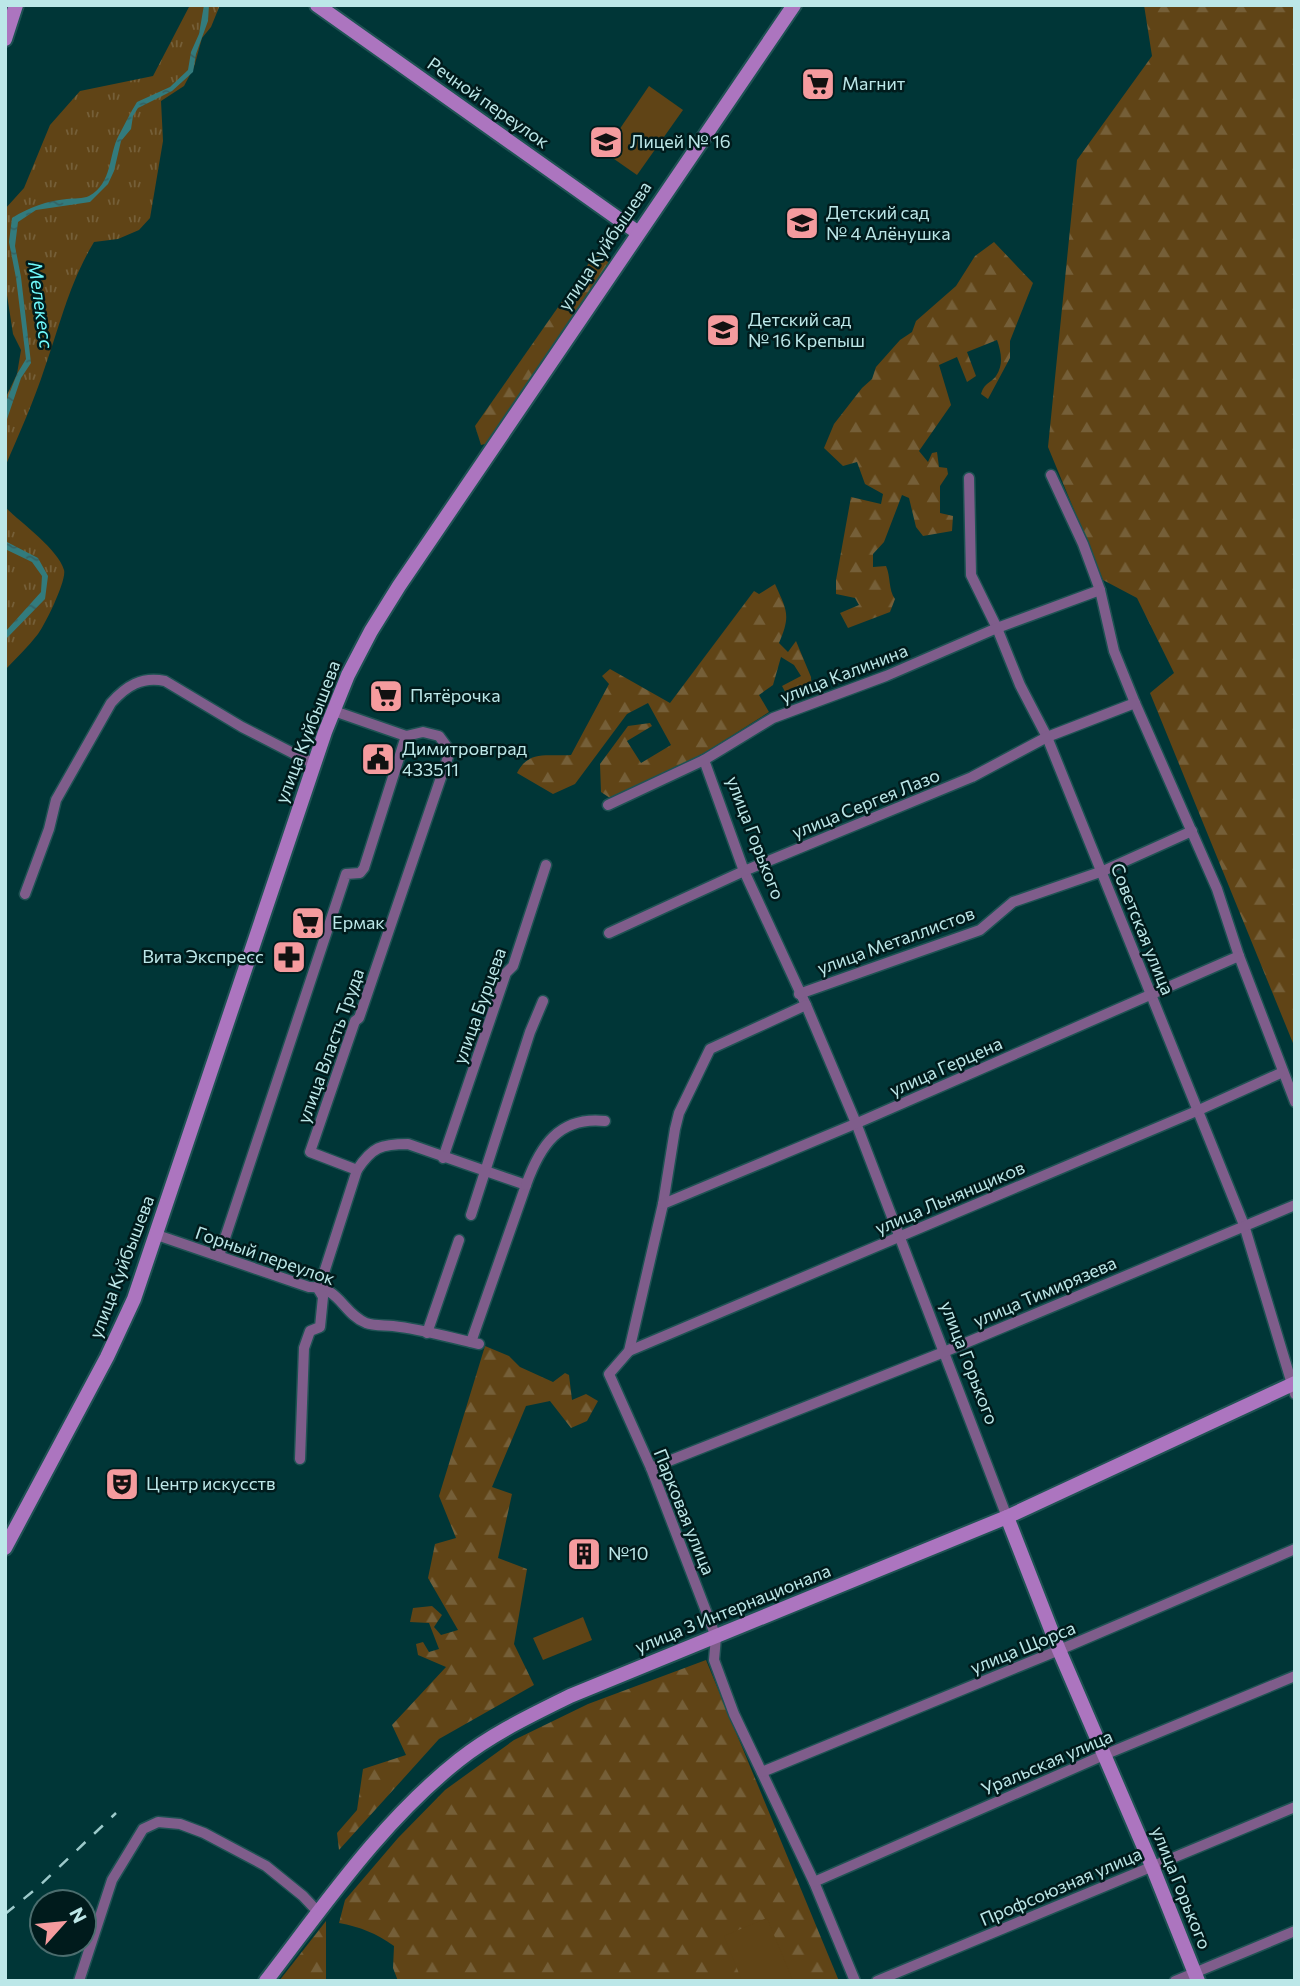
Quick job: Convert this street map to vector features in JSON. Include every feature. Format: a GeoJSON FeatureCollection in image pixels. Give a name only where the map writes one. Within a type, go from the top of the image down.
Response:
{"type":"FeatureCollection","features":[{"type":"Feature","properties":{"kind":"main road"},"geometry":{"type":"LineString","coordinates":[[5,39],[16,5]]}},
{"type":"Feature","properties":{"kind":"main road","name":"Речной переулок"},"geometry":{"type":"LineString","coordinates":[[317,5],[637,232]]}},
{"type":"Feature","properties":{"kind":"main road","name":"улица Куйбышева"},"geometry":{"type":"LineString","coordinates":[[5,1548],[107,1357],[134,1299],[314,764],[359,653],[397,588],[794,5]]}},
{"type":"Feature","properties":{"kind":"main road","name":"улица 3 Интернационала"},"geometry":{"type":"LineString","coordinates":[[266,1981],[373,1843],[414,1798],[461,1758],[512,1725],[570,1696],[1007,1517],[1293,1387]]}},
{"type":"Feature","properties":{"kind":"main road","name":"улица Горького"},"geometry":{"type":"LineString","coordinates":[[1007,1517],[1059,1650],[1152,1866],[1196,1977]]}},
{"type":"Feature","properties":{"kind":"street"},"geometry":{"type":"LineString","coordinates":[[1051,475],[1083,544],[1100,590],[1114,651],[1217,889],[1239,956],[1295,1102]]}},
{"type":"Feature","properties":{"kind":"street","name":"Советская улица"},"geometry":{"type":"LineString","coordinates":[[969,478],[971,575],[997,628],[1020,685],[1047,737],[1199,1110],[1244,1224],[1293,1387]]}},
{"type":"Feature","properties":{"kind":"street","name":"улица Калинина"},"geometry":{"type":"LineString","coordinates":[[608,805],[704,760],[773,718],[886,676],[997,628],[1100,590]]}},
{"type":"Feature","properties":{"kind":"street"},"geometry":{"type":"LineString","coordinates":[[25,894],[49,830],[56,800],[111,703],[121,690],[135,683],[152,678],[165,681],[242,727],[314,764]]}},
{"type":"Feature","properties":{"kind":"street","name":"улица Сергея Лазо"},"geometry":{"type":"LineString","coordinates":[[608,933],[744,871],[972,777],[1047,737],[1135,703]]}},
{"type":"Feature","properties":{"kind":"street"},"geometry":{"type":"LineString","coordinates":[[219,1256],[346,874],[360,873],[364,868],[406,736],[334,711]]}},
{"type":"Feature","properties":{"kind":"street","name":"улица Власть Труда"},"geometry":{"type":"LineString","coordinates":[[357,1170],[310,1152],[450,751],[439,736],[423,732],[406,736]]}},
{"type":"Feature","properties":{"kind":"street","name":"улица Горького"},"geometry":{"type":"LineString","coordinates":[[704,760],[744,871],[806,1005],[856,1123],[1007,1517]]}},
{"type":"Feature","properties":{"kind":"street","name":"улица Металлистов"},"geometry":{"type":"LineString","coordinates":[[799,994],[980,930],[1013,902],[1103,871],[1192,831]]}},
{"type":"Feature","properties":{"kind":"street","name":"улица Бурцева"},"geometry":{"type":"LineString","coordinates":[[443,1158],[506,973],[513,966],[545,865]]}},
{"type":"Feature","properties":{"kind":"street","name":"улица Герцена"},"geometry":{"type":"LineString","coordinates":[[663,1204],[1239,956]]}},
{"type":"Feature","properties":{"kind":"street"},"geometry":{"type":"LineString","coordinates":[[471,1215],[530,1032],[543,1001]]}},
{"type":"Feature","properties":{"kind":"street","name":"Парковая улица"},"geometry":{"type":"LineString","coordinates":[[806,1005],[710,1049],[677,1121],[663,1204],[629,1350],[609,1374],[651,1468],[716,1637],[714,1660],[734,1714],[814,1882],[855,1981]]}},
{"type":"Feature","properties":{"kind":"street","name":"улица Льнянщиков"},"geometry":{"type":"LineString","coordinates":[[629,1350],[1199,1110],[1283,1072]]}},
{"type":"Feature","properties":{"kind":"street"},"geometry":{"type":"LineString","coordinates":[[300,1459],[304,1348],[310,1331],[320,1327],[323,1297],[317,1287],[321,1282],[357,1170],[372,1150],[389,1144],[408,1144],[526,1185],[540,1154],[559,1130],[586,1119],[605,1121]]}},
{"type":"Feature","properties":{"kind":"street","name":"Горный переулок"},"geometry":{"type":"LineString","coordinates":[[157,1235],[334,1293],[351,1313],[368,1324],[394,1326],[475,1343],[526,1185]]}},
{"type":"Feature","properties":{"kind":"street","name":"улица Тимирязева"},"geometry":{"type":"LineString","coordinates":[[651,1468],[944,1352],[1244,1224],[1295,1205]]}},
{"type":"Feature","properties":{"kind":"street"},"geometry":{"type":"LineString","coordinates":[[427,1333],[459,1240]]}},
{"type":"Feature","properties":{"kind":"street","name":"улица Щорса"},"geometry":{"type":"LineString","coordinates":[[762,1772],[1295,1549]]}},
{"type":"Feature","properties":{"kind":"street","name":"Уральская улица"},"geometry":{"type":"LineString","coordinates":[[814,1882],[1104,1755],[1295,1676]]}},
{"type":"Feature","properties":{"kind":"street","name":"Профсоюзная улица"},"geometry":{"type":"LineString","coordinates":[[877,1981],[1295,1807]]}},
{"type":"Feature","properties":{"kind":"street"},"geometry":{"type":"LineString","coordinates":[[79,1981],[112,1880],[143,1829],[158,1822],[180,1824],[204,1833],[266,1866],[303,1896],[319,1913]]}},
{"type":"Feature","properties":{"kind":"street"},"geometry":{"type":"LineString","coordinates":[[1175,1981],[1196,1977],[1295,1931]]}},
{"type":"Feature","properties":{"kind":"green space"},"geometry":{"type":"Polygon","coordinates":[[[190,5],[220,5],[211,27],[202,38],[194,67],[184,86],[161,101],[163,141],[150,218],[139,230],[118,239],[94,242],[72,288],[36,392],[5,467],[5,399],[17,374],[21,350],[13,334],[5,282],[5,209],[24,188],[50,125],[80,91],[153,76],[190,5]]]}},
{"type":"Feature","properties":{"kind":"green space"},"geometry":{"type":"Polygon","coordinates":[[[1144,5],[1295,5],[1295,1048],[1150,693],[1174,673],[1137,598],[1103,580],[1048,447],[1077,160],[1152,56],[1144,5]]]}},
{"type":"Feature","properties":{"kind":"green space"},"geometry":{"type":"Polygon","coordinates":[[[649,86],[683,110],[637,175],[604,152],[649,86]]]}},
{"type":"Feature","properties":{"kind":"green space"},"geometry":{"type":"Polygon","coordinates":[[[994,242],[1033,283],[1010,341],[1010,358],[988,399],[981,394],[1000,367],[1001,354],[997,340],[967,352],[976,376],[967,382],[957,357],[939,365],[951,405],[919,451],[928,462],[932,453],[937,452],[939,467],[947,468],[948,474],[940,486],[940,513],[953,516],[952,531],[923,536],[916,527],[909,498],[902,495],[884,542],[873,554],[873,567],[886,566],[888,570],[895,599],[890,612],[848,628],[840,613],[859,605],[855,598],[836,594],[836,580],[851,497],[881,504],[883,494],[865,484],[857,462],[843,466],[824,448],[834,424],[872,379],[876,367],[900,340],[912,332],[916,321],[956,286],[975,256],[994,242]]]}},
{"type":"Feature","properties":{"kind":"green space"},"geometry":{"type":"Polygon","coordinates":[[[600,254],[609,263],[489,443],[481,445],[475,426],[591,260],[600,254]]]}},
{"type":"Feature","properties":{"kind":"green space"},"geometry":{"type":"Polygon","coordinates":[[[5,507],[54,554],[64,570],[64,575],[55,602],[41,629],[5,670],[5,507]]]}},
{"type":"Feature","properties":{"kind":"green space"},"geometry":{"type":"Polygon","coordinates":[[[775,584],[786,613],[779,643],[788,652],[796,641],[811,677],[812,692],[789,699],[782,686],[801,676],[794,665],[781,657],[773,685],[759,695],[769,712],[700,756],[610,798],[601,792],[600,764],[628,726],[650,723],[652,726],[627,741],[641,763],[671,745],[648,703],[627,714],[575,784],[553,794],[517,773],[527,760],[533,757],[571,755],[609,684],[602,676],[610,669],[670,703],[754,591],[759,594],[775,584]]]}},
{"type":"Feature","properties":{"kind":"green space"},"geometry":{"type":"Polygon","coordinates":[[[485,1346],[509,1356],[520,1367],[553,1382],[565,1373],[569,1375],[572,1400],[586,1394],[598,1401],[587,1421],[571,1428],[550,1401],[526,1406],[492,1487],[512,1494],[498,1558],[527,1569],[514,1644],[534,1685],[439,1739],[339,1850],[337,1833],[357,1810],[363,1769],[406,1755],[392,1725],[446,1667],[418,1655],[416,1644],[423,1642],[429,1652],[439,1649],[429,1623],[410,1622],[413,1608],[432,1606],[442,1615],[434,1627],[441,1635],[458,1630],[428,1578],[435,1544],[456,1538],[439,1496],[485,1346]]]}},
{"type":"Feature","properties":{"kind":"green space"},"geometry":{"type":"Polygon","coordinates":[[[583,1617],[592,1640],[543,1660],[533,1638],[583,1617]]]}},
{"type":"Feature","properties":{"kind":"green space"},"geometry":{"type":"Polygon","coordinates":[[[706,1660],[839,1981],[398,1981],[393,1968],[394,1946],[368,1931],[339,1923],[345,1900],[398,1838],[445,1790],[514,1740],[588,1704],[706,1660]]]}},
{"type":"Feature","properties":{"kind":"green space"},"geometry":{"type":"Polygon","coordinates":[[[767,1918],[793,1981],[742,1981],[724,1936],[767,1918]]]}},
{"type":"Feature","properties":{"kind":"green space"},"geometry":{"type":"Polygon","coordinates":[[[326,1921],[326,1981],[279,1981],[326,1921]]]}},
{"type":"Feature","properties":{"kind":"water"},"geometry":{"type":"Polygon","coordinates":[[[204,5],[209,5],[208,21],[196,54],[193,72],[172,91],[138,108],[133,116],[131,129],[121,141],[108,184],[90,202],[36,210],[18,222],[15,246],[31,363],[21,378],[5,425],[6,402],[26,359],[9,242],[12,218],[38,205],[87,197],[97,190],[106,176],[119,135],[137,102],[170,87],[188,70],[204,5]]]}},
{"type":"Feature","properties":{"kind":"water"},"geometry":{"type":"Polygon","coordinates":[[[5,541],[38,558],[48,576],[45,599],[5,640],[5,632],[41,592],[42,576],[32,562],[5,549],[5,541]]]}},
{"type":"Feature","properties":{"kind":"railway"},"geometry":{"type":"LineString","coordinates":[[5,1914],[37,1888],[116,1813]]}},
{"type":"Feature","properties":{"kind":"place","name":"Магнит"},"geometry":{"type":"Point","coordinates":[818,84]}},
{"type":"Feature","properties":{"kind":"place","name":"Лицей № 16"},"geometry":{"type":"Point","coordinates":[606,142]}},
{"type":"Feature","properties":{"kind":"place","name":"Детский сад № 4 Алёнушка"},"geometry":{"type":"Point","coordinates":[802,223]}},
{"type":"Feature","properties":{"kind":"place","name":"Детский сад № 16 Крепыш"},"geometry":{"type":"Point","coordinates":[723,330]}},
{"type":"Feature","properties":{"kind":"place","name":"Пятёрочка"},"geometry":{"type":"Point","coordinates":[386,696]}},
{"type":"Feature","properties":{"kind":"place","name":"Димитровград 433511"},"geometry":{"type":"Point","coordinates":[378,759]}},
{"type":"Feature","properties":{"kind":"place","name":"Ермак"},"geometry":{"type":"Point","coordinates":[308,923]}},
{"type":"Feature","properties":{"kind":"place","name":"Вита Экспресс"},"geometry":{"type":"Point","coordinates":[289,957]}},
{"type":"Feature","properties":{"kind":"place","name":"Центр искусств"},"geometry":{"type":"Point","coordinates":[122,1484]}},
{"type":"Feature","properties":{"kind":"place","name":"№10"},"geometry":{"type":"Point","coordinates":[584,1554]}},
{"type":"Feature","properties":{"kind":"water label","name":"Мелекесс"},"geometry":{"type":"Point","coordinates":[41,305]}}]}
